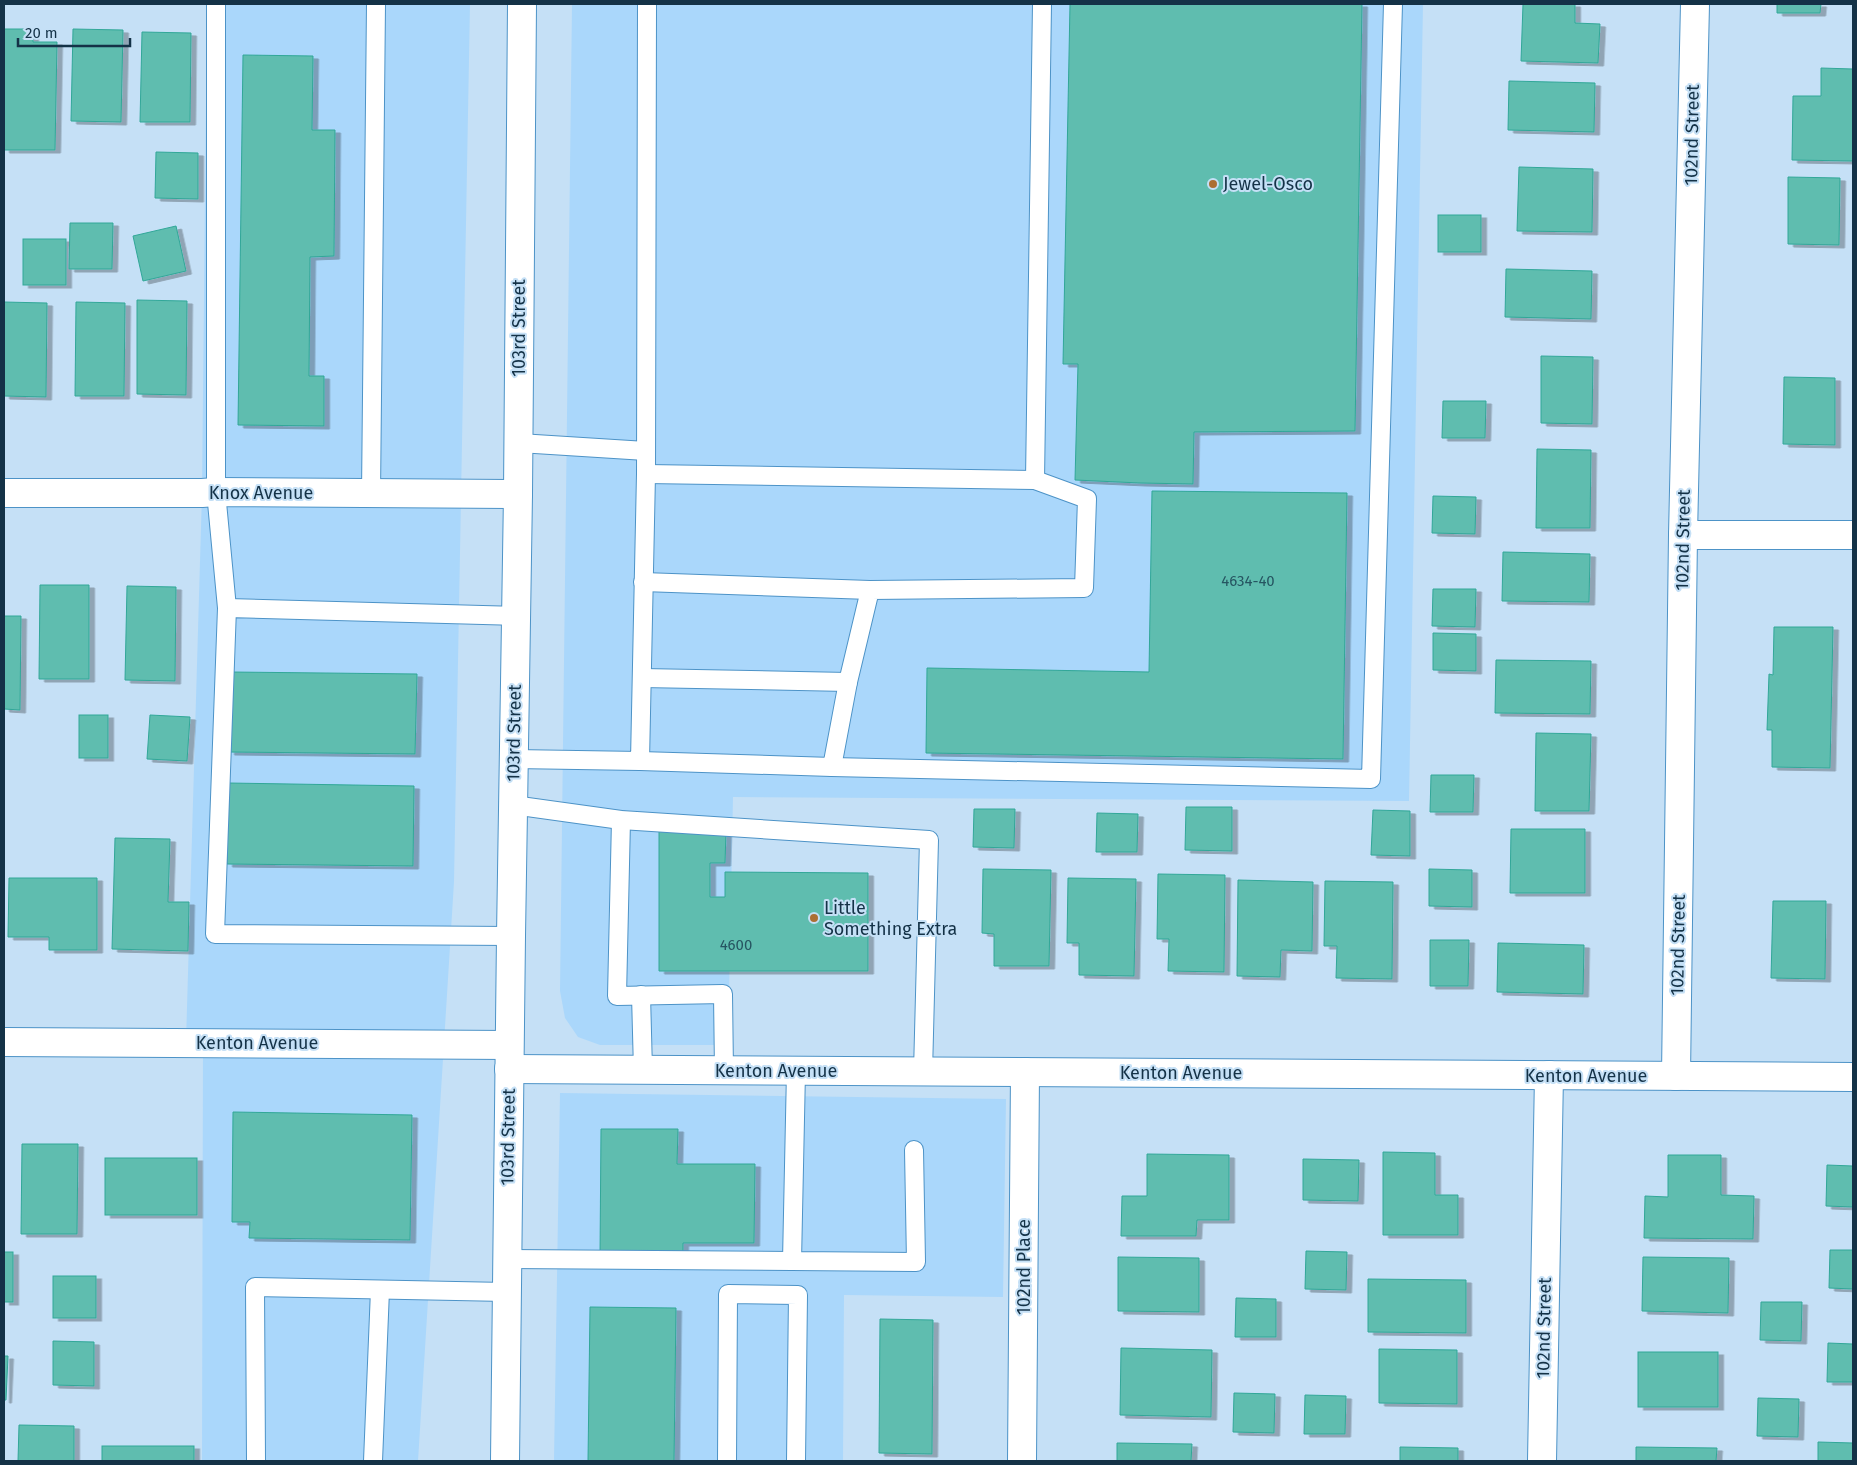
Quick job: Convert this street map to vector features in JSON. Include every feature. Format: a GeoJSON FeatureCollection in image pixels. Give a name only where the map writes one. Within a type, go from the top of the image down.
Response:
{"type":"FeatureCollection","features":[{"type":"Feature","properties":{"kind":"street","name":"103rd Street"},"geometry":{"type":"LineString","coordinates":[[505,1461],[518,494],[522,4]]}},
{"type":"Feature","properties":{"kind":"street","name":"102nd Street"},"geometry":{"type":"LineString","coordinates":[[1676,1076],[1683,535],[1695,4]]}},
{"type":"Feature","properties":{"kind":"street","name":"Knox Avenue"},"geometry":{"type":"LineString","coordinates":[[4,493],[518,494]]}},
{"type":"Feature","properties":{"kind":"street"},"geometry":{"type":"LineString","coordinates":[[1683,535],[1853,534]]}},
{"type":"Feature","properties":{"kind":"street","name":"Kenton Avenue"},"geometry":{"type":"LineString","coordinates":[[4,1042],[509,1057],[643,1070],[1853,1077]]}},
{"type":"Feature","properties":{"kind":"street","name":"102nd Place"},"geometry":{"type":"LineString","coordinates":[[1022,1461],[1026,1072]]}},
{"type":"Feature","properties":{"kind":"street","name":"102nd Street"},"geometry":{"type":"LineString","coordinates":[[1542,1461],[1549,1075]]}},
{"type":"Feature","properties":{"kind":"lane"},"geometry":{"type":"LineString","coordinates":[[216,4],[216,492],[227,608],[215,934],[511,936]]}},
{"type":"Feature","properties":{"kind":"lane"},"geometry":{"type":"LineString","coordinates":[[371,494],[376,4]]}},
{"type":"Feature","properties":{"kind":"lane"},"geometry":{"type":"LineString","coordinates":[[640,761],[646,474],[647,4]]}},
{"type":"Feature","properties":{"kind":"lane"},"geometry":{"type":"LineString","coordinates":[[1035,480],[1042,4]]}},
{"type":"Feature","properties":{"kind":"lane"},"geometry":{"type":"LineString","coordinates":[[514,759],[1371,779],[1393,4]]}},
{"type":"Feature","properties":{"kind":"lane"},"geometry":{"type":"LineString","coordinates":[[518,443],[646,451]]}},
{"type":"Feature","properties":{"kind":"lane"},"geometry":{"type":"LineString","coordinates":[[643,582],[870,590],[1084,588],[1087,499],[1035,480],[646,474]]}},
{"type":"Feature","properties":{"kind":"lane"},"geometry":{"type":"LineString","coordinates":[[832,767],[848,682],[870,590]]}},
{"type":"Feature","properties":{"kind":"lane"},"geometry":{"type":"LineString","coordinates":[[227,608],[516,616]]}},
{"type":"Feature","properties":{"kind":"lane"},"geometry":{"type":"LineString","coordinates":[[642,678],[848,682]]}},
{"type":"Feature","properties":{"kind":"lane"},"geometry":{"type":"LineString","coordinates":[[513,805],[621,820],[930,840],[923,1072]]}},
{"type":"Feature","properties":{"kind":"lane"},"geometry":{"type":"LineString","coordinates":[[621,820],[617,996],[723,994],[724,1071]]}},
{"type":"Feature","properties":{"kind":"lane"},"geometry":{"type":"LineString","coordinates":[[641,995],[643,1070]]}},
{"type":"Feature","properties":{"kind":"lane"},"geometry":{"type":"LineString","coordinates":[[792,1261],[796,1071]]}},
{"type":"Feature","properties":{"kind":"lane"},"geometry":{"type":"LineString","coordinates":[[507,1259],[916,1262],[914,1150]]}},
{"type":"Feature","properties":{"kind":"lane"},"geometry":{"type":"LineString","coordinates":[[256,1461],[254,1287],[506,1292]]}},
{"type":"Feature","properties":{"kind":"lane"},"geometry":{"type":"LineString","coordinates":[[373,1461],[380,1290]]}},
{"type":"Feature","properties":{"kind":"lane"},"geometry":{"type":"LineString","coordinates":[[727,1461],[728,1294],[798,1294],[796,1461]]}},
{"type":"Feature","properties":{"kind":"shaded area"},"geometry":{"type":"Polygon","coordinates":[[[207,4],[470,4],[454,882],[418,1461],[202,1461],[203,1043],[186,1042],[202,493],[207,4]]]}},
{"type":"Feature","properties":{"kind":"shaded area"},"geometry":{"type":"Polygon","coordinates":[[[572,4],[1423,4],[1409,801],[733,797],[728,1045],[600,1045],[578,1037],[565,1018],[560,991],[572,4]]]}},
{"type":"Feature","properties":{"kind":"shaded area"},"geometry":{"type":"Polygon","coordinates":[[[560,1093],[1006,1099],[1003,1297],[844,1295],[843,1461],[554,1461],[560,1093]]]}},
{"type":"Feature","properties":{"kind":"building","name":"Jewel-Osco"},"geometry":{"type":"Polygon","coordinates":[[[1070,4],[1362,4],[1355,431],[1194,432],[1193,484],[1075,480],[1078,364],[1063,364],[1070,4]]]}},
{"type":"Feature","properties":{"kind":"building"},"geometry":{"type":"Polygon","coordinates":[[[1523,4],[1575,4],[1575,23],[1600,24],[1598,63],[1521,61],[1523,4]]]}},
{"type":"Feature","properties":{"kind":"building"},"geometry":{"type":"Polygon","coordinates":[[[1777,4],[1821,4],[1820,13],[1777,13],[1777,4]]]}},
{"type":"Feature","properties":{"kind":"building"},"geometry":{"type":"Polygon","coordinates":[[[4,29],[33,29],[33,42],[57,42],[55,150],[4,150],[4,29]]]}},
{"type":"Feature","properties":{"kind":"building"},"geometry":{"type":"Polygon","coordinates":[[[73,29],[123,30],[121,122],[71,121],[73,29]]]}},
{"type":"Feature","properties":{"kind":"building"},"geometry":{"type":"Polygon","coordinates":[[[142,32],[191,33],[190,122],[140,122],[142,32]]]}},
{"type":"Feature","properties":{"kind":"building"},"geometry":{"type":"Polygon","coordinates":[[[243,55],[313,56],[312,130],[335,130],[334,256],[310,257],[309,376],[324,376],[324,426],[238,425],[243,55]]]}},
{"type":"Feature","properties":{"kind":"building"},"geometry":{"type":"Polygon","coordinates":[[[1821,68],[1853,69],[1853,161],[1792,160],[1793,96],[1821,96],[1821,68]]]}},
{"type":"Feature","properties":{"kind":"building"},"geometry":{"type":"Polygon","coordinates":[[[1509,81],[1595,83],[1594,132],[1508,130],[1509,81]]]}},
{"type":"Feature","properties":{"kind":"building"},"geometry":{"type":"Polygon","coordinates":[[[156,152],[198,153],[198,199],[155,198],[156,152]]]}},
{"type":"Feature","properties":{"kind":"building"},"geometry":{"type":"Polygon","coordinates":[[[1519,167],[1593,169],[1592,232],[1517,231],[1519,167]]]}},
{"type":"Feature","properties":{"kind":"building"},"geometry":{"type":"Polygon","coordinates":[[[1788,177],[1840,178],[1839,245],[1788,244],[1788,177]]]}},
{"type":"Feature","properties":{"kind":"building"},"geometry":{"type":"Polygon","coordinates":[[[1438,215],[1481,215],[1481,252],[1438,252],[1438,215]]]}},
{"type":"Feature","properties":{"kind":"building"},"geometry":{"type":"Polygon","coordinates":[[[70,223],[113,223],[112,269],[69,269],[70,223]]]}},
{"type":"Feature","properties":{"kind":"building"},"geometry":{"type":"Polygon","coordinates":[[[176,226],[186,271],[143,281],[133,236],[176,226]]]}},
{"type":"Feature","properties":{"kind":"building"},"geometry":{"type":"Polygon","coordinates":[[[23,239],[66,239],[66,285],[23,285],[23,239]]]}},
{"type":"Feature","properties":{"kind":"building"},"geometry":{"type":"Polygon","coordinates":[[[1506,269],[1592,271],[1591,319],[1505,317],[1506,269]]]}},
{"type":"Feature","properties":{"kind":"building"},"geometry":{"type":"Polygon","coordinates":[[[137,300],[187,301],[186,395],[137,394],[137,300]]]}},
{"type":"Feature","properties":{"kind":"building"},"geometry":{"type":"Polygon","coordinates":[[[4,302],[47,303],[46,397],[4,396],[4,302]]]}},
{"type":"Feature","properties":{"kind":"building"},"geometry":{"type":"Polygon","coordinates":[[[76,302],[125,303],[124,396],[75,396],[76,302]]]}},
{"type":"Feature","properties":{"kind":"building"},"geometry":{"type":"Polygon","coordinates":[[[1541,356],[1593,357],[1592,424],[1541,423],[1541,356]]]}},
{"type":"Feature","properties":{"kind":"building"},"geometry":{"type":"Polygon","coordinates":[[[1784,377],[1835,378],[1835,445],[1783,444],[1784,377]]]}},
{"type":"Feature","properties":{"kind":"building"},"geometry":{"type":"Polygon","coordinates":[[[1443,401],[1486,401],[1485,438],[1442,438],[1443,401]]]}},
{"type":"Feature","properties":{"kind":"building"},"geometry":{"type":"Polygon","coordinates":[[[1537,449],[1591,450],[1590,528],[1536,528],[1537,449]]]}},
{"type":"Feature","properties":{"kind":"building"},"geometry":{"type":"Polygon","coordinates":[[[1152,491],[1347,493],[1343,759],[926,753],[927,668],[1149,672],[1152,491]]]}},
{"type":"Feature","properties":{"kind":"building"},"geometry":{"type":"Polygon","coordinates":[[[1433,496],[1476,497],[1475,534],[1432,533],[1433,496]]]}},
{"type":"Feature","properties":{"kind":"building"},"geometry":{"type":"Polygon","coordinates":[[[1503,552],[1590,554],[1589,602],[1502,601],[1503,552]]]}},
{"type":"Feature","properties":{"kind":"building"},"geometry":{"type":"Polygon","coordinates":[[[40,585],[89,585],[89,679],[39,679],[40,585]]]}},
{"type":"Feature","properties":{"kind":"building"},"geometry":{"type":"Polygon","coordinates":[[[127,586],[176,587],[175,681],[125,680],[127,586]]]}},
{"type":"Feature","properties":{"kind":"building"},"geometry":{"type":"Polygon","coordinates":[[[1433,589],[1476,589],[1475,627],[1432,626],[1433,589]]]}},
{"type":"Feature","properties":{"kind":"building"},"geometry":{"type":"Polygon","coordinates":[[[4,616],[21,616],[20,710],[4,709],[4,616]]]}},
{"type":"Feature","properties":{"kind":"building"},"geometry":{"type":"Polygon","coordinates":[[[1774,627],[1833,627],[1830,768],[1772,767],[1772,730],[1767,730],[1769,674],[1773,675],[1774,627]]]}},
{"type":"Feature","properties":{"kind":"building"},"geometry":{"type":"Polygon","coordinates":[[[1433,633],[1476,634],[1476,671],[1433,670],[1433,633]]]}},
{"type":"Feature","properties":{"kind":"building"},"geometry":{"type":"Polygon","coordinates":[[[1496,660],[1591,661],[1590,714],[1495,713],[1496,660]]]}},
{"type":"Feature","properties":{"kind":"building"},"geometry":{"type":"Polygon","coordinates":[[[230,672],[417,674],[415,754],[229,752],[230,672]]]}},
{"type":"Feature","properties":{"kind":"building"},"geometry":{"type":"Polygon","coordinates":[[[79,715],[108,715],[108,758],[79,758],[79,715]]]}},
{"type":"Feature","properties":{"kind":"building"},"geometry":{"type":"Polygon","coordinates":[[[150,715],[190,717],[187,761],[147,759],[150,715]]]}},
{"type":"Feature","properties":{"kind":"building"},"geometry":{"type":"Polygon","coordinates":[[[1536,733],[1591,734],[1589,811],[1535,811],[1536,733]]]}},
{"type":"Feature","properties":{"kind":"building"},"geometry":{"type":"Polygon","coordinates":[[[1431,775],[1474,775],[1473,812],[1430,812],[1431,775]]]}},
{"type":"Feature","properties":{"kind":"building"},"geometry":{"type":"Polygon","coordinates":[[[228,783],[414,786],[413,866],[227,864],[228,783]]]}},
{"type":"Feature","properties":{"kind":"building"},"geometry":{"type":"Polygon","coordinates":[[[1186,807],[1232,807],[1232,851],[1185,850],[1186,807]]]}},
{"type":"Feature","properties":{"kind":"building"},"geometry":{"type":"Polygon","coordinates":[[[974,809],[1015,809],[1014,848],[973,847],[974,809]]]}},
{"type":"Feature","properties":{"kind":"building"},"geometry":{"type":"Polygon","coordinates":[[[1373,810],[1410,811],[1410,856],[1371,855],[1373,810]]]}},
{"type":"Feature","properties":{"kind":"building"},"geometry":{"type":"Polygon","coordinates":[[[1097,813],[1138,814],[1137,852],[1096,852],[1097,813]]]}},
{"type":"Feature","properties":{"kind":"building"},"geometry":{"type":"Polygon","coordinates":[[[1511,829],[1585,829],[1585,893],[1510,893],[1511,829]]]}},
{"type":"Feature","properties":{"kind":"building"},"geometry":{"type":"Polygon","coordinates":[[[659,831],[726,831],[725,863],[710,863],[710,897],[725,897],[725,872],[868,873],[868,971],[659,971],[659,831]]]}},
{"type":"Feature","properties":{"kind":"building"},"geometry":{"type":"Polygon","coordinates":[[[115,838],[170,839],[168,902],[189,902],[188,951],[112,949],[115,838]]]}},
{"type":"Feature","properties":{"kind":"building"},"geometry":{"type":"Polygon","coordinates":[[[983,869],[1051,870],[1049,966],[994,966],[994,934],[982,933],[983,869]]]}},
{"type":"Feature","properties":{"kind":"building"},"geometry":{"type":"Polygon","coordinates":[[[1429,869],[1472,870],[1472,907],[1429,906],[1429,869]]]}},
{"type":"Feature","properties":{"kind":"building"},"geometry":{"type":"Polygon","coordinates":[[[1158,874],[1225,875],[1224,972],[1168,971],[1169,939],[1157,939],[1158,874]]]}},
{"type":"Feature","properties":{"kind":"building"},"geometry":{"type":"Polygon","coordinates":[[[9,878],[97,878],[97,950],[49,950],[49,937],[8,937],[9,878]]]}},
{"type":"Feature","properties":{"kind":"building"},"geometry":{"type":"Polygon","coordinates":[[[1068,878],[1136,879],[1134,976],[1079,975],[1079,943],[1067,943],[1068,878]]]}},
{"type":"Feature","properties":{"kind":"building"},"geometry":{"type":"Polygon","coordinates":[[[1238,880],[1313,882],[1312,951],[1281,950],[1280,977],[1237,976],[1238,880]]]}},
{"type":"Feature","properties":{"kind":"building"},"geometry":{"type":"Polygon","coordinates":[[[1325,881],[1393,882],[1392,979],[1336,978],[1337,946],[1324,946],[1325,881]]]}},
{"type":"Feature","properties":{"kind":"building"},"geometry":{"type":"Polygon","coordinates":[[[1773,901],[1826,901],[1825,979],[1771,978],[1773,901]]]}},
{"type":"Feature","properties":{"kind":"building"},"geometry":{"type":"Polygon","coordinates":[[[1430,940],[1469,940],[1468,986],[1430,986],[1430,940]]]}},
{"type":"Feature","properties":{"kind":"building"},"geometry":{"type":"Polygon","coordinates":[[[1498,943],[1584,945],[1583,994],[1497,992],[1498,943]]]}},
{"type":"Feature","properties":{"kind":"building"},"geometry":{"type":"Polygon","coordinates":[[[233,1112],[412,1115],[410,1240],[249,1238],[250,1222],[232,1222],[233,1112]]]}},
{"type":"Feature","properties":{"kind":"building"},"geometry":{"type":"Polygon","coordinates":[[[601,1129],[678,1129],[677,1164],[755,1164],[754,1243],[683,1243],[683,1256],[600,1256],[601,1129]]]}},
{"type":"Feature","properties":{"kind":"building"},"geometry":{"type":"Polygon","coordinates":[[[22,1144],[78,1144],[77,1234],[21,1234],[22,1144]]]}},
{"type":"Feature","properties":{"kind":"building"},"geometry":{"type":"Polygon","coordinates":[[[1383,1152],[1435,1153],[1435,1195],[1458,1195],[1458,1235],[1383,1235],[1383,1152]]]}},
{"type":"Feature","properties":{"kind":"building"},"geometry":{"type":"Polygon","coordinates":[[[1147,1154],[1229,1155],[1229,1220],[1197,1220],[1196,1236],[1121,1236],[1122,1196],[1147,1196],[1147,1154]]]}},
{"type":"Feature","properties":{"kind":"building"},"geometry":{"type":"Polygon","coordinates":[[[1668,1155],[1721,1155],[1721,1195],[1754,1196],[1753,1239],[1644,1238],[1645,1196],[1668,1197],[1668,1155]]]}},
{"type":"Feature","properties":{"kind":"building"},"geometry":{"type":"Polygon","coordinates":[[[105,1158],[197,1158],[197,1215],[105,1215],[105,1158]]]}},
{"type":"Feature","properties":{"kind":"building"},"geometry":{"type":"Polygon","coordinates":[[[1303,1159],[1359,1160],[1358,1201],[1303,1200],[1303,1159]]]}},
{"type":"Feature","properties":{"kind":"building"},"geometry":{"type":"Polygon","coordinates":[[[1827,1165],[1853,1166],[1853,1207],[1826,1206],[1827,1165]]]}},
{"type":"Feature","properties":{"kind":"building"},"geometry":{"type":"Polygon","coordinates":[[[1830,1250],[1853,1250],[1853,1289],[1829,1288],[1830,1250]]]}},
{"type":"Feature","properties":{"kind":"building"},"geometry":{"type":"Polygon","coordinates":[[[1306,1251],[1347,1252],[1346,1290],[1305,1289],[1306,1251]]]}},
{"type":"Feature","properties":{"kind":"building"},"geometry":{"type":"Polygon","coordinates":[[[4,1252],[13,1252],[13,1302],[4,1302],[4,1252]]]}},
{"type":"Feature","properties":{"kind":"building"},"geometry":{"type":"Polygon","coordinates":[[[1118,1257],[1199,1258],[1199,1312],[1118,1311],[1118,1257]]]}},
{"type":"Feature","properties":{"kind":"building"},"geometry":{"type":"Polygon","coordinates":[[[1643,1257],[1729,1258],[1728,1313],[1642,1311],[1643,1257]]]}},
{"type":"Feature","properties":{"kind":"building"},"geometry":{"type":"Polygon","coordinates":[[[53,1276],[96,1276],[96,1318],[53,1318],[53,1276]]]}},
{"type":"Feature","properties":{"kind":"building"},"geometry":{"type":"Polygon","coordinates":[[[1368,1279],[1466,1280],[1466,1333],[1368,1332],[1368,1279]]]}},
{"type":"Feature","properties":{"kind":"building"},"geometry":{"type":"Polygon","coordinates":[[[1236,1298],[1276,1299],[1276,1337],[1235,1337],[1236,1298]]]}},
{"type":"Feature","properties":{"kind":"building"},"geometry":{"type":"Polygon","coordinates":[[[1761,1302],[1802,1302],[1801,1341],[1760,1340],[1761,1302]]]}},
{"type":"Feature","properties":{"kind":"building"},"geometry":{"type":"Polygon","coordinates":[[[590,1307],[676,1308],[674,1461],[588,1461],[590,1307]]]}},
{"type":"Feature","properties":{"kind":"building"},"geometry":{"type":"Polygon","coordinates":[[[880,1319],[933,1320],[932,1454],[879,1453],[880,1319]]]}},
{"type":"Feature","properties":{"kind":"building"},"geometry":{"type":"Polygon","coordinates":[[[53,1341],[94,1342],[94,1386],[53,1385],[53,1341]]]}},
{"type":"Feature","properties":{"kind":"building"},"geometry":{"type":"Polygon","coordinates":[[[1828,1343],[1853,1344],[1853,1382],[1827,1382],[1828,1343]]]}},
{"type":"Feature","properties":{"kind":"building"},"geometry":{"type":"Polygon","coordinates":[[[1121,1348],[1212,1350],[1211,1417],[1120,1415],[1121,1348]]]}},
{"type":"Feature","properties":{"kind":"building"},"geometry":{"type":"Polygon","coordinates":[[[1379,1349],[1457,1350],[1457,1404],[1379,1403],[1379,1349]]]}},
{"type":"Feature","properties":{"kind":"building"},"geometry":{"type":"Polygon","coordinates":[[[1638,1352],[1718,1352],[1718,1407],[1638,1407],[1638,1352]]]}},
{"type":"Feature","properties":{"kind":"building"},"geometry":{"type":"Polygon","coordinates":[[[4,1356],[8,1356],[6,1400],[4,1400],[4,1356]]]}},
{"type":"Feature","properties":{"kind":"building"},"geometry":{"type":"Polygon","coordinates":[[[1234,1393],[1275,1394],[1274,1433],[1233,1432],[1234,1393]]]}},
{"type":"Feature","properties":{"kind":"building"},"geometry":{"type":"Polygon","coordinates":[[[1305,1395],[1346,1396],[1345,1434],[1304,1434],[1305,1395]]]}},
{"type":"Feature","properties":{"kind":"building"},"geometry":{"type":"Polygon","coordinates":[[[1758,1398],[1799,1399],[1798,1437],[1757,1436],[1758,1398]]]}},
{"type":"Feature","properties":{"kind":"building"},"geometry":{"type":"Polygon","coordinates":[[[19,1425],[74,1426],[74,1461],[18,1461],[19,1425]]]}},
{"type":"Feature","properties":{"kind":"building"},"geometry":{"type":"Polygon","coordinates":[[[1818,1442],[1853,1443],[1853,1461],[1818,1461],[1818,1442]]]}},
{"type":"Feature","properties":{"kind":"building"},"geometry":{"type":"Polygon","coordinates":[[[1117,1443],[1192,1444],[1191,1461],[1117,1461],[1117,1443]]]}},
{"type":"Feature","properties":{"kind":"building"},"geometry":{"type":"Polygon","coordinates":[[[102,1446],[194,1446],[194,1461],[102,1461],[102,1446]]]}},
{"type":"Feature","properties":{"kind":"building"},"geometry":{"type":"Polygon","coordinates":[[[1400,1447],[1458,1448],[1458,1461],[1400,1461],[1400,1447]]]}},
{"type":"Feature","properties":{"kind":"building"},"geometry":{"type":"Polygon","coordinates":[[[1636,1447],[1717,1448],[1716,1461],[1636,1461],[1636,1447]]]}},
{"type":"Feature","properties":{"kind":"place","name":"Jewel-Osco"},"geometry":{"type":"Point","coordinates":[1213,184]}},
{"type":"Feature","properties":{"kind":"place","name":"Little Something Extra"},"geometry":{"type":"Point","coordinates":[814,918]}}]}
